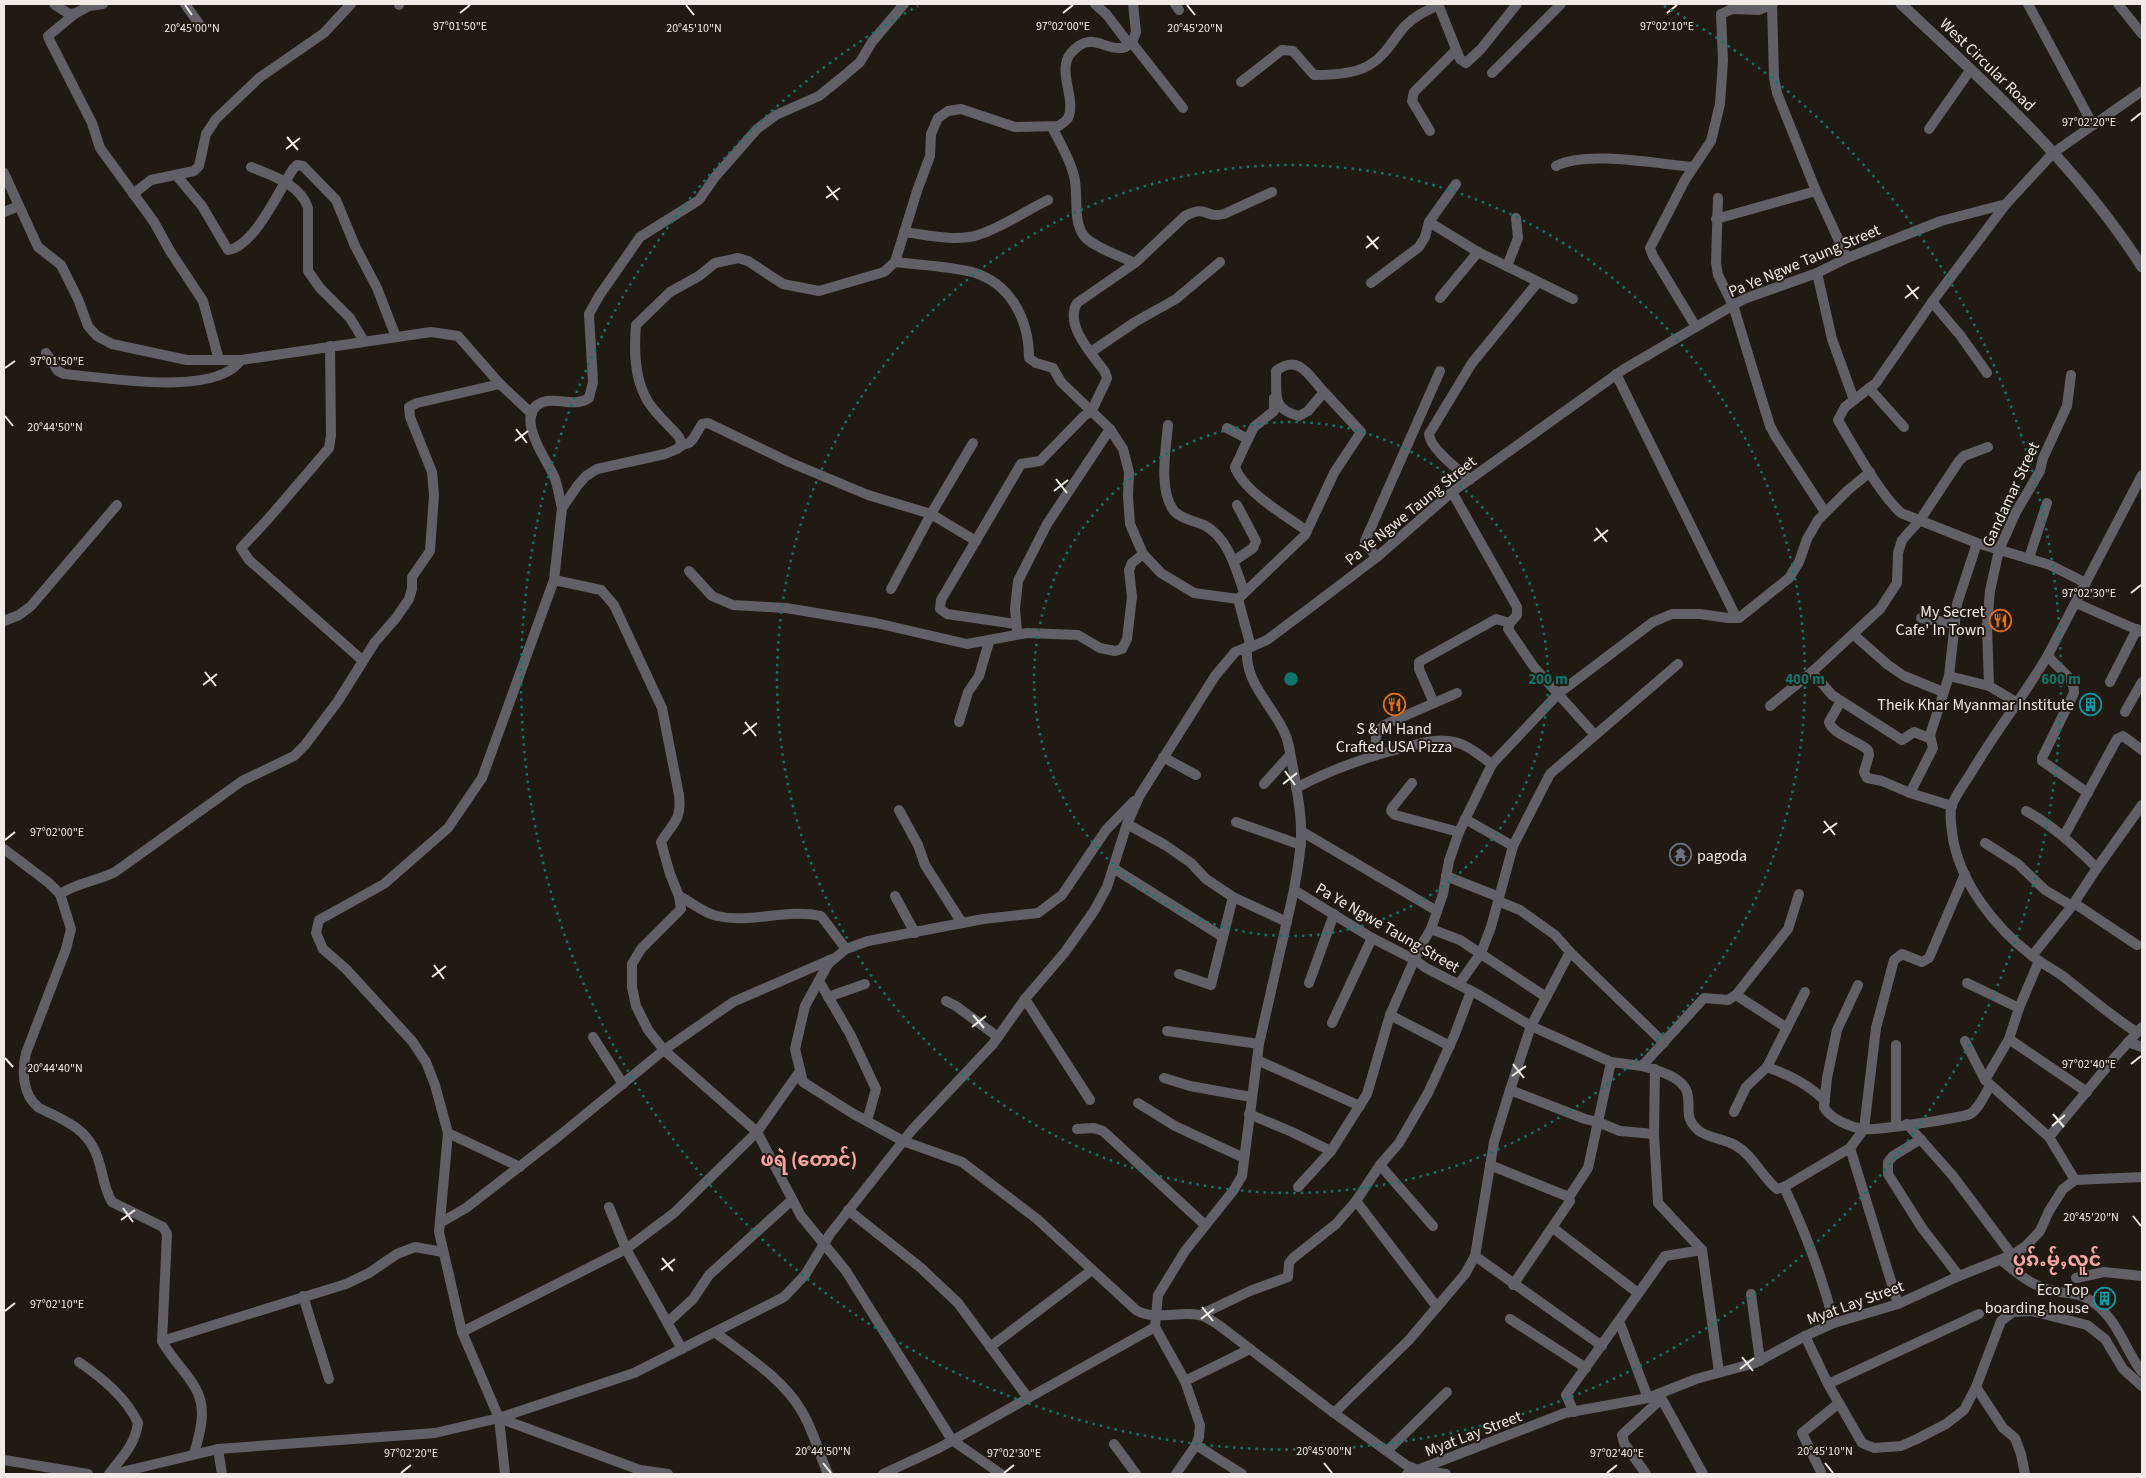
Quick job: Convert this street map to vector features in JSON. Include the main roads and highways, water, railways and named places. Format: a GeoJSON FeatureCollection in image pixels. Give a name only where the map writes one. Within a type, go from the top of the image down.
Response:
{"type":"FeatureCollection","features":[{"type":"Feature","properties":{"kind":"place","name":"My Secret Cafe' In Town"},"geometry":{"type":"Point","coordinates":[2001,620]}},
{"type":"Feature","properties":{"kind":"place","name":"S & M Hand Crafted USA Pizza"},"geometry":{"type":"Point","coordinates":[1394,704]}},
{"type":"Feature","properties":{"kind":"place","name":"Theik Khar Myanmar Institute"},"geometry":{"type":"Point","coordinates":[2090,704]}},
{"type":"Feature","properties":{"kind":"place","name":"pagoda"},"geometry":{"type":"Point","coordinates":[1681,855]}},
{"type":"Feature","properties":{"kind":"place","name":"Eco Top boarding house"},"geometry":{"type":"Point","coordinates":[2105,1298]}},
{"type":"Feature","properties":{"kind":"district","name":"ဖရဲ (တောင်)"},"geometry":{"type":"Point","coordinates":[809,1159]}},
{"type":"Feature","properties":{"kind":"district","name":"ပွၵ်ႉမႂ်ႇလူင်"},"geometry":{"type":"Point","coordinates":[2057,1259]}}]}
